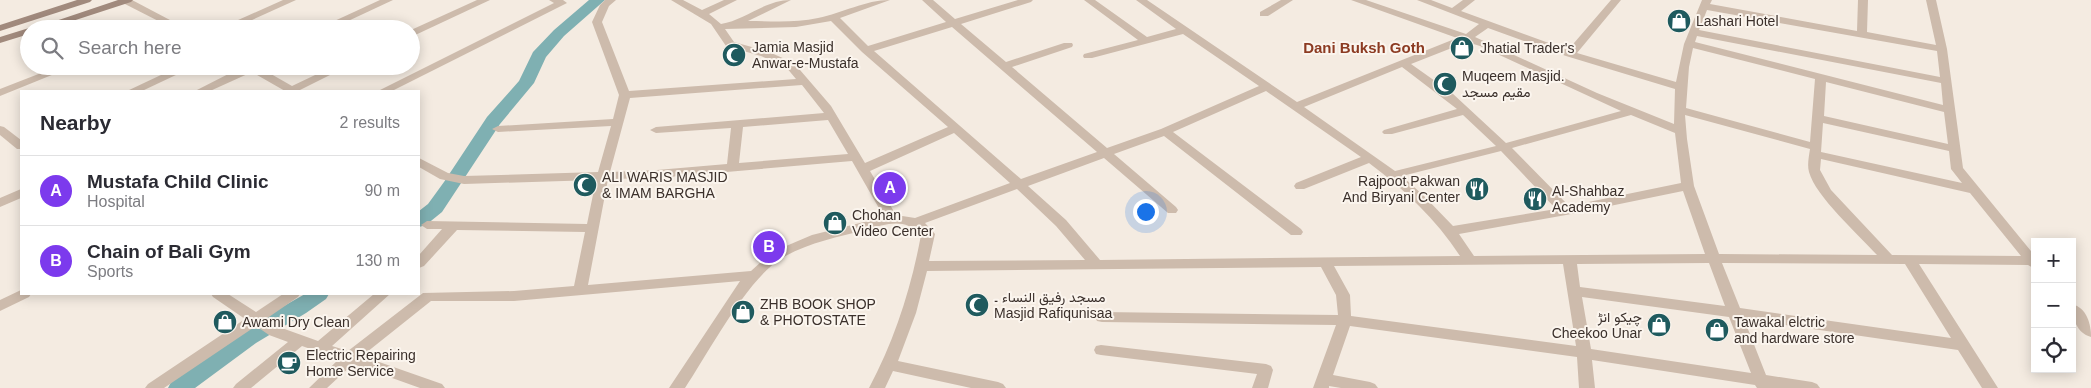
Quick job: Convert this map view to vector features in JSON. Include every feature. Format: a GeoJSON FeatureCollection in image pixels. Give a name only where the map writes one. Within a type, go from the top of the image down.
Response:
{"type":"FeatureCollection","features":[{"type":"Feature","properties":{"kind":"main road"},"geometry":{"type":"LineString","coordinates":[[25,20],[87,0]]}},
{"type":"Feature","properties":{"kind":"main road"},"geometry":{"type":"LineString","coordinates":[[65,20],[127,0]]}},
{"type":"Feature","properties":{"kind":"main road"},"geometry":{"type":"LineString","coordinates":[[0,28],[20,22]]}},
{"type":"Feature","properties":{"kind":"main road"},"geometry":{"type":"LineString","coordinates":[[0,40],[20,34]]}},
{"type":"Feature","properties":{"kind":"street"},"geometry":{"type":"LineString","coordinates":[[127,0],[161,20]]}},
{"type":"Feature","properties":{"kind":"street"},"geometry":{"type":"LineString","coordinates":[[244,20],[291,0]]}},
{"type":"Feature","properties":{"kind":"street"},"geometry":{"type":"LineString","coordinates":[[342,20],[388,0]]}},
{"type":"Feature","properties":{"kind":"street"},"geometry":{"type":"LineString","coordinates":[[420,30],[485,0]]}},
{"type":"Feature","properties":{"kind":"street"},"geometry":{"type":"LineString","coordinates":[[420,73],[562,4],[554,0]]}},
{"type":"Feature","properties":{"kind":"street"},"geometry":{"type":"LineString","coordinates":[[580,290],[603,175],[626,95],[597,22],[605,5],[611,0]]}},
{"type":"Feature","properties":{"kind":"street"},"geometry":{"type":"LineString","coordinates":[[676,0],[702,14],[720,27],[730,44],[764,54],[790,66],[827,108],[892,219]]}},
{"type":"Feature","properties":{"kind":"street"},"geometry":{"type":"LineString","coordinates":[[702,14],[732,0]]}},
{"type":"Feature","properties":{"kind":"street"},"geometry":{"type":"LineString","coordinates":[[720,27],[732,24],[786,0]]}},
{"type":"Feature","properties":{"kind":"street"},"geometry":{"type":"LineString","coordinates":[[853,0],[864,7]]}},
{"type":"Feature","properties":{"kind":"street"},"geometry":{"type":"LineString","coordinates":[[732,24],[798,24],[833,17],[885,0]]}},
{"type":"Feature","properties":{"kind":"street"},"geometry":{"type":"LineString","coordinates":[[927,0],[1172,210]]}},
{"type":"Feature","properties":{"kind":"street"},"geometry":{"type":"LineString","coordinates":[[866,50],[1028,0]]}},
{"type":"Feature","properties":{"kind":"street"},"geometry":{"type":"LineString","coordinates":[[1089,0],[1145,40]]}},
{"type":"Feature","properties":{"kind":"street"},"geometry":{"type":"LineString","coordinates":[[1141,0],[1268,86],[1393,175],[1428,204],[1470,260]]}},
{"type":"Feature","properties":{"kind":"street"},"geometry":{"type":"LineString","coordinates":[[1264,14],[1288,0]]}},
{"type":"Feature","properties":{"kind":"street"},"geometry":{"type":"LineString","coordinates":[[1356,0],[1484,44],[1680,131]]}},
{"type":"Feature","properties":{"kind":"street"},"geometry":{"type":"LineString","coordinates":[[1422,0],[1570,54],[1680,87]]}},
{"type":"Feature","properties":{"kind":"street"},"geometry":{"type":"LineString","coordinates":[[1454,11],[1470,0]]}},
{"type":"Feature","properties":{"kind":"street"},"geometry":{"type":"LineString","coordinates":[[1570,54],[1616,0]]}},
{"type":"Feature","properties":{"kind":"street"},"geometry":{"type":"LineString","coordinates":[[1862,34],[1863,0]]}},
{"type":"Feature","properties":{"kind":"street"},"geometry":{"type":"LineString","coordinates":[[1931,0],[1942,50],[1956,169],[2031,261]]}},
{"type":"Feature","properties":{"kind":"street"},"geometry":{"type":"LineString","coordinates":[[1763,384],[1688,186],[1680,131],[1680,87],[1695,21],[1702,3],[1942,50]]}},
{"type":"Feature","properties":{"kind":"street"},"geometry":{"type":"LineString","coordinates":[[833,17],[866,50],[1061,223],[1096,263]]}},
{"type":"Feature","properties":{"kind":"street"},"geometry":{"type":"LineString","coordinates":[[1296,106],[1467,38],[1488,23]]}},
{"type":"Feature","properties":{"kind":"street"},"geometry":{"type":"LineString","coordinates":[[1088,56],[1185,30]]}},
{"type":"Feature","properties":{"kind":"street"},"geometry":{"type":"LineString","coordinates":[[1691,38],[1945,80]]}},
{"type":"Feature","properties":{"kind":"street"},"geometry":{"type":"LineString","coordinates":[[1691,38],[1821,78],[1949,110]]}},
{"type":"Feature","properties":{"kind":"street"},"geometry":{"type":"LineString","coordinates":[[1005,66],[1068,45]]}},
{"type":"Feature","properties":{"kind":"street"},"geometry":{"type":"LineString","coordinates":[[1403,63],[1424,77],[1504,147],[1566,211]]}},
{"type":"Feature","properties":{"kind":"street"},"geometry":{"type":"LineString","coordinates":[[0,93],[46,75]]}},
{"type":"Feature","properties":{"kind":"street"},"geometry":{"type":"LineString","coordinates":[[135,90],[169,75]]}},
{"type":"Feature","properties":{"kind":"street"},"geometry":{"type":"LineString","coordinates":[[203,90],[234,75]]}},
{"type":"Feature","properties":{"kind":"street"},"geometry":{"type":"LineString","coordinates":[[265,75],[290,90]]}},
{"type":"Feature","properties":{"kind":"street"},"geometry":{"type":"LineString","coordinates":[[294,90],[324,75]]}},
{"type":"Feature","properties":{"kind":"street"},"geometry":{"type":"LineString","coordinates":[[386,90],[417,75]]}},
{"type":"Feature","properties":{"kind":"street"},"geometry":{"type":"LineString","coordinates":[[1821,78],[1814,170],[1827,193],[1889,260]]}},
{"type":"Feature","properties":{"kind":"street"},"geometry":{"type":"LineString","coordinates":[[626,95],[804,82]]}},
{"type":"Feature","properties":{"kind":"street"},"geometry":{"type":"LineString","coordinates":[[677,388],[746,283],[777,255],[817,238],[892,219],[916,222],[1165,131],[1268,86]]}},
{"type":"Feature","properties":{"kind":"street"},"geometry":{"type":"LineString","coordinates":[[1680,110],[1816,150],[1974,190]]}},
{"type":"Feature","properties":{"kind":"street"},"geometry":{"type":"LineString","coordinates":[[1388,132],[1463,111]]}},
{"type":"Feature","properties":{"kind":"street"},"geometry":{"type":"LineString","coordinates":[[1393,175],[1504,147],[1632,111]]}},
{"type":"Feature","properties":{"kind":"street"},"geometry":{"type":"LineString","coordinates":[[656,130],[832,116]]}},
{"type":"Feature","properties":{"kind":"street"},"geometry":{"type":"LineString","coordinates":[[1818,118],[1954,150]]}},
{"type":"Feature","properties":{"kind":"street"},"geometry":{"type":"LineString","coordinates":[[498,129],[619,122]]}},
{"type":"Feature","properties":{"kind":"street"},"geometry":{"type":"LineString","coordinates":[[732,167],[737,124]]}},
{"type":"Feature","properties":{"kind":"street"},"geometry":{"type":"LineString","coordinates":[[863,169],[956,128]]}},
{"type":"Feature","properties":{"kind":"street"},"geometry":{"type":"LineString","coordinates":[[0,129],[20,143]]}},
{"type":"Feature","properties":{"kind":"street"},"geometry":{"type":"LineString","coordinates":[[1165,131],[1296,232]]}},
{"type":"Feature","properties":{"kind":"street"},"geometry":{"type":"LineString","coordinates":[[420,163],[444,176],[464,180],[657,174],[856,157]]}},
{"type":"Feature","properties":{"kind":"street"},"geometry":{"type":"LineString","coordinates":[[1300,186],[1370,158]]}},
{"type":"Feature","properties":{"kind":"street"},"geometry":{"type":"LineString","coordinates":[[1450,231],[1566,211],[1688,186]]}},
{"type":"Feature","properties":{"kind":"street"},"geometry":{"type":"LineString","coordinates":[[0,203],[20,193]]}},
{"type":"Feature","properties":{"kind":"street"},"geometry":{"type":"LineString","coordinates":[[877,388],[890,365],[922,266],[928,234],[916,222]]}},
{"type":"Feature","properties":{"kind":"street"},"geometry":{"type":"LineString","coordinates":[[427,225],[592,228]]}},
{"type":"Feature","properties":{"kind":"street"},"geometry":{"type":"LineString","coordinates":[[420,262],[453,226]]}},
{"type":"Feature","properties":{"kind":"street"},"geometry":{"type":"LineString","coordinates":[[922,266],[1714,258],[2031,263]]}},
{"type":"Feature","properties":{"kind":"street"},"geometry":{"type":"LineString","coordinates":[[1569,259],[1584,353],[1587,388]]}},
{"type":"Feature","properties":{"kind":"street"},"geometry":{"type":"LineString","coordinates":[[1909,260],[1990,388]]}},
{"type":"Feature","properties":{"kind":"street"},"geometry":{"type":"LineString","coordinates":[[1324,261],[1338,286],[1345,306],[1343,320],[1323,383],[1370,388]]}},
{"type":"Feature","properties":{"kind":"street"},"geometry":{"type":"LineString","coordinates":[[317,388],[350,358],[428,296],[514,296],[756,275]]}},
{"type":"Feature","properties":{"kind":"street"},"geometry":{"type":"LineString","coordinates":[[1574,291],[1866,330],[1963,345]]}},
{"type":"Feature","properties":{"kind":"street"},"geometry":{"type":"LineString","coordinates":[[0,306],[22,295]]}},
{"type":"Feature","properties":{"kind":"street"},"geometry":{"type":"LineString","coordinates":[[219,295],[274,331],[350,358],[404,383],[437,388]]}},
{"type":"Feature","properties":{"kind":"street"},"geometry":{"type":"LineString","coordinates":[[152,388],[292,295]]}},
{"type":"Feature","properties":{"kind":"street"},"geometry":{"type":"LineString","coordinates":[[322,348],[382,295]]}},
{"type":"Feature","properties":{"kind":"street"},"geometry":{"type":"LineString","coordinates":[[2076,315],[2091,332]]}},
{"type":"Feature","properties":{"kind":"street"},"geometry":{"type":"LineString","coordinates":[[1102,317],[1343,320],[1584,353],[1763,384],[1812,388]]}},
{"type":"Feature","properties":{"kind":"street"},"geometry":{"type":"LineString","coordinates":[[241,388],[300,340]]}},
{"type":"Feature","properties":{"kind":"street"},"geometry":{"type":"LineString","coordinates":[[1101,350],[1266,370],[1260,388]]}},
{"type":"Feature","properties":{"kind":"street"},"geometry":{"type":"LineString","coordinates":[[890,365],[998,388]]}},
{"type":"Feature","properties":{"kind":"waterway"},"geometry":{"type":"LineString","coordinates":[[420,220],[435,208],[493,121],[526,83],[539,55],[559,33],[598,0]]}},
{"type":"Feature","properties":{"kind":"waterway"},"geometry":{"type":"LineString","coordinates":[[179,388],[248,337],[299,308],[318,295]]}},
{"type":"Feature","properties":{"kind":"place","name":"Lashari Hotel"},"geometry":{"type":"Point","coordinates":[1679,21]}},
{"type":"Feature","properties":{"kind":"place","name":"Jhatial Trader's"},"geometry":{"type":"Point","coordinates":[1462,48]}},
{"type":"Feature","properties":{"kind":"place","name":"Jamia Masjid Anwar-e-Mustafa"},"geometry":{"type":"Point","coordinates":[734,55]}},
{"type":"Feature","properties":{"kind":"place","name":"Muqeem Masjid. مقیم مسجد"},"geometry":{"type":"Point","coordinates":[1445,84]}},
{"type":"Feature","properties":{"kind":"place","name":"ALI WARIS MASJID & IMAM BARGHA"},"geometry":{"type":"Point","coordinates":[585,185]}},
{"type":"Feature","properties":{"kind":"place","name":"Mustafa Child Clinic"},"geometry":{"type":"Point","coordinates":[890,188]}},
{"type":"Feature","properties":{"kind":"place","name":"Rajpoot Pakwan And Biryani Center"},"geometry":{"type":"Point","coordinates":[1477,189]}},
{"type":"Feature","properties":{"kind":"place","name":"Al-Shahbaz Academy"},"geometry":{"type":"Point","coordinates":[1535,199]}},
{"type":"Feature","properties":{"kind":"place","name":"Chohan Video Center"},"geometry":{"type":"Point","coordinates":[835,223]}},
{"type":"Feature","properties":{"kind":"place","name":"Chain of Bali Gym"},"geometry":{"type":"Point","coordinates":[769,247]}},
{"type":"Feature","properties":{"kind":"place","name":"مسجد رفیق النساء ۔ Masjid Rafiqunisaa"},"geometry":{"type":"Point","coordinates":[977,305]}},
{"type":"Feature","properties":{"kind":"place","name":"ZHB BOOK SHOP & PHOTOSTATE"},"geometry":{"type":"Point","coordinates":[743,312]}},
{"type":"Feature","properties":{"kind":"place","name":"Awami Dry Clean"},"geometry":{"type":"Point","coordinates":[225,322]}},
{"type":"Feature","properties":{"kind":"place","name":"چیکو انڑ Cheekoo Unar"},"geometry":{"type":"Point","coordinates":[1659,325]}},
{"type":"Feature","properties":{"kind":"place","name":"Tawakal elctric and hardware store"},"geometry":{"type":"Point","coordinates":[1717,330]}},
{"type":"Feature","properties":{"kind":"place","name":"Electric Repairing Home Service"},"geometry":{"type":"Point","coordinates":[289,363]}},
{"type":"Feature","properties":{"kind":"district","name":"Dani Buksh Goth"},"geometry":{"type":"Point","coordinates":[1364,47]}}]}
